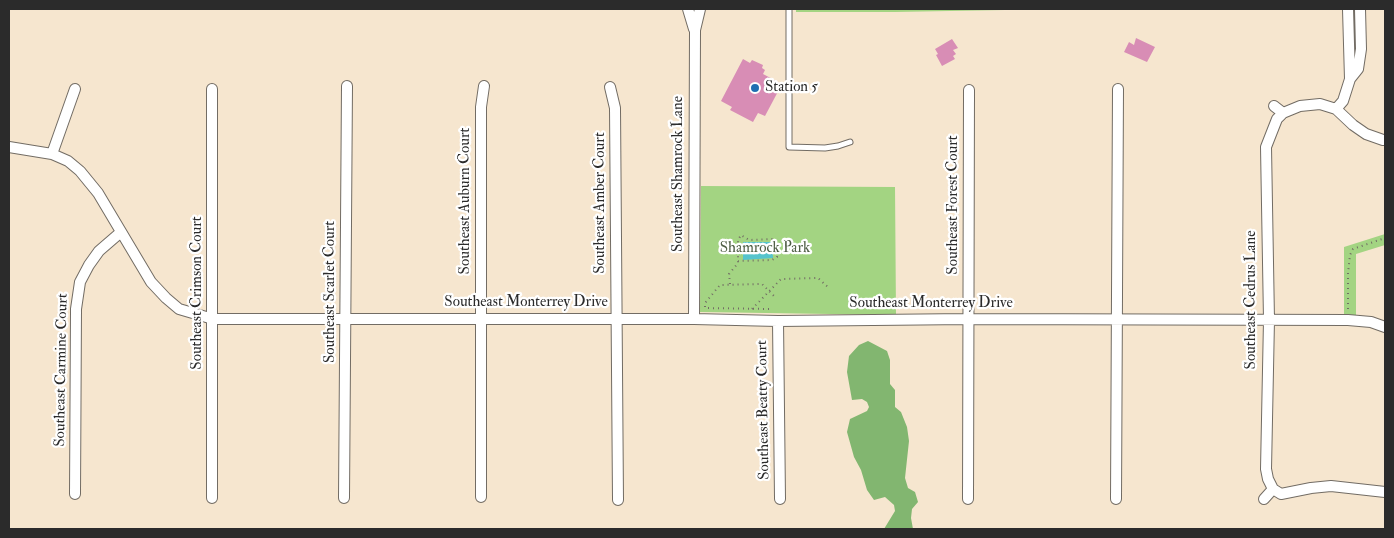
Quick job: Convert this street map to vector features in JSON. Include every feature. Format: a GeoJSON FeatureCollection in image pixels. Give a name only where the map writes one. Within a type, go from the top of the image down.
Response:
{"type":"FeatureCollection","features":[{"type":"Feature","properties":{"kind":"street","name":"Southeast Shamrock Lane"},"geometry":{"type":"LineString","coordinates":[[688,9],[695,30]]}},
{"type":"Feature","properties":{"kind":"street","name":"Southeast Shamrock Lane"},"geometry":{"type":"LineString","coordinates":[[694,318],[695,30],[700,9]]}},
{"type":"Feature","properties":{"kind":"street"},"geometry":{"type":"LineString","coordinates":[[1336,109],[1343,101],[1350,79],[1348,9]]}},
{"type":"Feature","properties":{"kind":"street"},"geometry":{"type":"LineString","coordinates":[[1350,79],[1358,69],[1360,56],[1360,9]]}},
{"type":"Feature","properties":{"kind":"street","name":"Southeast Scarlet Court"},"geometry":{"type":"LineString","coordinates":[[344,498],[347,86]]}},
{"type":"Feature","properties":{"kind":"street","name":"Southeast Auburn Court"},"geometry":{"type":"LineString","coordinates":[[481,497],[481,107],[484,86]]}},
{"type":"Feature","properties":{"kind":"street","name":"Southeast Amber Court"},"geometry":{"type":"LineString","coordinates":[[610,87],[615,108],[618,500]]}},
{"type":"Feature","properties":{"kind":"street"},"geometry":{"type":"LineString","coordinates":[[52,154],[75,89]]}},
{"type":"Feature","properties":{"kind":"street","name":"Southeast Crimson Court"},"geometry":{"type":"LineString","coordinates":[[212,89],[212,498]]}},
{"type":"Feature","properties":{"kind":"street"},"geometry":{"type":"LineString","coordinates":[[1116,499],[1118,89]]}},
{"type":"Feature","properties":{"kind":"street","name":"Southeast Forest Court"},"geometry":{"type":"LineString","coordinates":[[968,499],[969,90]]}},
{"type":"Feature","properties":{"kind":"street"},"geometry":{"type":"LineString","coordinates":[[1274,106],[1283,113],[1300,106],[1320,104],[1336,109],[1366,134],[1383,140]]}},
{"type":"Feature","properties":{"kind":"street","name":"Southeast Cedrus Lane"},"geometry":{"type":"LineString","coordinates":[[1273,489],[1266,469],[1269,320],[1266,147],[1277,119],[1283,113]]}},
{"type":"Feature","properties":{"kind":"street","name":"Southeast Monterrey Drive"},"geometry":{"type":"LineString","coordinates":[[11,149],[52,154],[68,161],[80,171],[98,193],[151,282],[179,309],[213,319],[694,318],[778,321],[968,319],[1348,320],[1372,322],[1385,327]]}},
{"type":"Feature","properties":{"kind":"street","name":"Southeast Carmine Court"},"geometry":{"type":"LineString","coordinates":[[75,494],[76,309],[80,282],[99,251],[121,232]]}},
{"type":"Feature","properties":{"kind":"street","name":"Southeast Beatty Court"},"geometry":{"type":"LineString","coordinates":[[778,321],[780,499]]}},
{"type":"Feature","properties":{"kind":"street"},"geometry":{"type":"LineString","coordinates":[[1264,499],[1273,489],[1282,494],[1331,486],[1385,492]]}},
{"type":"Feature","properties":{"kind":"lane"},"geometry":{"type":"LineString","coordinates":[[788,9],[789,147],[826,148],[850,142]]}},
{"type":"Feature","properties":{"kind":"path"},"geometry":{"type":"LineString","coordinates":[[730,284],[729,274],[738,262],[738,240],[741,235],[749,240],[773,239],[776,242],[777,257],[772,260],[738,262]]}},
{"type":"Feature","properties":{"kind":"path"},"geometry":{"type":"LineString","coordinates":[[1348,320],[1350,255],[1353,249],[1385,238]]}},
{"type":"Feature","properties":{"kind":"path"},"geometry":{"type":"LineString","coordinates":[[752,309],[781,279],[818,278],[830,289]]}},
{"type":"Feature","properties":{"kind":"path"},"geometry":{"type":"LineString","coordinates":[[769,309],[705,308],[705,303],[720,285],[730,284],[762,284],[775,297]]}},
{"type":"Feature","properties":{"kind":"green space"},"geometry":{"type":"Polygon","coordinates":[[[796,9],[1060,9],[796,12],[796,9]]]}},
{"type":"Feature","properties":{"kind":"green space","name":"Shamrock Park"},"geometry":{"type":"Polygon","coordinates":[[[701,186],[895,187],[896,315],[700,312],[701,186]]]}},
{"type":"Feature","properties":{"kind":"green space"},"geometry":{"type":"Polygon","coordinates":[[[1385,234],[1385,245],[1356,254],[1356,315],[1344,317],[1344,247],[1385,234]]]}},
{"type":"Feature","properties":{"kind":"green space"},"geometry":{"type":"Polygon","coordinates":[[[868,341],[887,351],[890,360],[890,384],[895,390],[895,407],[901,412],[907,427],[909,441],[905,478],[908,488],[915,492],[918,502],[912,509],[913,529],[884,529],[895,511],[894,505],[885,497],[874,500],[867,490],[861,470],[854,457],[847,432],[850,419],[867,411],[869,407],[867,402],[862,399],[852,400],[847,372],[849,356],[859,345],[868,341]]]}},
{"type":"Feature","properties":{"kind":"water"},"geometry":{"type":"Polygon","coordinates":[[[743,242],[772,242],[773,258],[743,260],[743,242]]]}},
{"type":"Feature","properties":{"kind":"building"},"geometry":{"type":"Polygon","coordinates":[[[1136,38],[1155,47],[1147,62],[1124,52],[1129,42],[1134,45],[1136,38]]]}},
{"type":"Feature","properties":{"kind":"building"},"geometry":{"type":"Polygon","coordinates":[[[952,39],[958,48],[953,50],[956,54],[953,56],[955,59],[942,66],[935,49],[952,39]]]}},
{"type":"Feature","properties":{"kind":"building","name":"Station 5"},"geometry":{"type":"Polygon","coordinates":[[[743,59],[750,63],[752,60],[763,65],[762,68],[765,70],[763,74],[782,84],[765,116],[758,113],[753,122],[730,110],[732,107],[721,101],[743,59]]]}},
{"type":"Feature","properties":{"kind":"place","name":"Station 5"},"geometry":{"type":"Point","coordinates":[755,88]}}]}
